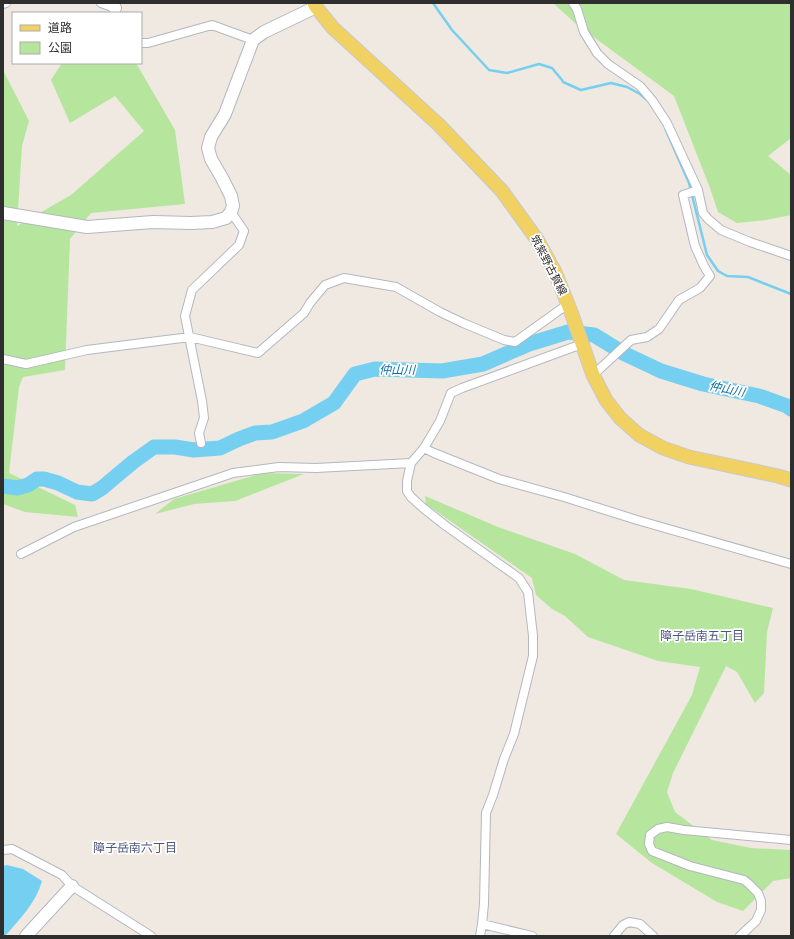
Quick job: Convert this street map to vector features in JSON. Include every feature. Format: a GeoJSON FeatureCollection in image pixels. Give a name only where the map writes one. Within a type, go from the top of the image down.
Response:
{"type":"FeatureCollection","features":[{"type":"Feature","properties":{"kind":"main road","name":"筑紫野古賀線"},"geometry":{"type":"LineString","coordinates":[[316,4],[333,28],[438,125],[502,191],[538,241],[555,272],[570,308],[594,375],[606,400],[620,418],[639,435],[663,448],[689,457],[791,480]]}},
{"type":"Feature","properties":{"kind":"street"},"geometry":{"type":"LineString","coordinates":[[101,3],[115,8]]}},
{"type":"Feature","properties":{"kind":"street"},"geometry":{"type":"LineString","coordinates":[[573,3],[584,32],[598,53],[608,64],[640,86],[652,100],[667,123],[698,190],[703,213],[708,219],[721,230],[791,256]]}},
{"type":"Feature","properties":{"kind":"street"},"geometry":{"type":"LineString","coordinates":[[3,213],[87,227],[153,222],[212,222],[226,218],[231,212],[233,206],[231,196],[211,159],[208,148],[211,137],[225,114],[253,40],[264,32],[316,4]]}},
{"type":"Feature","properties":{"kind":"street"},"geometry":{"type":"LineString","coordinates":[[142,43],[212,25],[253,40]]}},
{"type":"Feature","properties":{"kind":"street"},"geometry":{"type":"LineString","coordinates":[[594,375],[631,340],[647,337],[659,328],[679,300],[700,288],[710,276],[695,246],[683,196],[698,190]]}},
{"type":"Feature","properties":{"kind":"street"},"geometry":{"type":"LineString","coordinates":[[201,443],[199,433],[204,418],[203,407],[185,316],[192,290],[239,246],[244,232],[231,212]]}},
{"type":"Feature","properties":{"kind":"street"},"geometry":{"type":"LineString","coordinates":[[3,359],[26,364],[87,350],[190,337],[258,353],[304,313],[310,303],[326,285],[344,278],[396,288],[463,324],[504,340],[515,342],[570,308]]}},
{"type":"Feature","properties":{"kind":"street"},"geometry":{"type":"LineString","coordinates":[[480,936],[482,924],[486,813],[514,734],[533,656],[533,636],[528,592],[519,578],[446,526],[411,497],[407,491],[407,481],[411,463],[424,448],[440,420],[451,394],[462,388],[581,339]]}},
{"type":"Feature","properties":{"kind":"street"},"geometry":{"type":"LineString","coordinates":[[424,448],[499,479],[791,564]]}},
{"type":"Feature","properties":{"kind":"street"},"geometry":{"type":"LineString","coordinates":[[21,554],[74,527],[233,473],[279,467],[316,468],[411,463]]}},
{"type":"Feature","properties":{"kind":"street"},"geometry":{"type":"LineString","coordinates":[[740,936],[756,921],[761,910],[761,901],[758,893],[744,880],[690,866],[652,851],[649,844],[650,835],[658,829],[667,827],[684,830],[791,840]]}},
{"type":"Feature","properties":{"kind":"street"},"geometry":{"type":"LineString","coordinates":[[3,850],[12,849],[62,876],[72,886],[151,936]]}},
{"type":"Feature","properties":{"kind":"street"},"geometry":{"type":"LineString","coordinates":[[26,936],[72,886]]}},
{"type":"Feature","properties":{"kind":"street"},"geometry":{"type":"LineString","coordinates":[[614,936],[623,925],[629,922],[640,924],[653,936]]}},
{"type":"Feature","properties":{"kind":"street"},"geometry":{"type":"LineString","coordinates":[[482,924],[532,936]]}},
{"type":"Feature","properties":{"kind":"green space"},"geometry":{"type":"Polygon","coordinates":[[[553,3],[791,3],[791,138],[768,156],[791,175],[791,215],[766,220],[737,223],[718,212],[674,96],[576,24],[553,3]]]}},
{"type":"Feature","properties":{"kind":"green space"},"geometry":{"type":"Polygon","coordinates":[[[61,64],[137,64],[175,130],[185,204],[91,213],[70,239],[65,370],[23,377],[19,387],[9,473],[75,505],[78,517],[25,512],[3,504],[3,70],[29,121],[22,146],[17,226],[71,195],[144,131],[115,96],[70,123],[51,80],[61,64]]]}},
{"type":"Feature","properties":{"kind":"green space"},"geometry":{"type":"Polygon","coordinates":[[[263,473],[304,474],[235,501],[194,504],[155,514],[174,499],[263,473]]]}},
{"type":"Feature","properties":{"kind":"green space"},"geometry":{"type":"Polygon","coordinates":[[[425,496],[498,527],[575,554],[624,580],[691,589],[773,608],[767,632],[764,693],[755,703],[737,672],[726,666],[673,773],[667,792],[675,812],[712,840],[751,848],[791,850],[791,878],[773,881],[743,911],[717,902],[652,863],[616,834],[692,695],[700,667],[658,661],[588,637],[565,616],[552,609],[536,595],[532,578],[426,504],[425,496]]]}},
{"type":"Feature","properties":{"kind":"water"},"geometry":{"type":"Polygon","coordinates":[[[7,865],[23,869],[42,881],[36,897],[16,924],[5,936],[3,936],[3,866],[7,865]]]}},
{"type":"Feature","properties":{"kind":"waterway"},"geometry":{"type":"LineString","coordinates":[[433,3],[452,30],[489,70],[507,73],[539,64],[552,68],[563,82],[581,90],[611,83],[627,87],[640,94],[647,100]]}},
{"type":"Feature","properties":{"kind":"waterway"},"geometry":{"type":"LineString","coordinates":[[665,128],[689,183],[707,255],[718,271],[727,276],[748,277],[791,294]]}},
{"type":"Feature","properties":{"kind":"waterway","name":"仲山川"},"geometry":{"type":"LineString","coordinates":[[3,486],[17,488],[28,485],[37,479],[44,479],[58,483],[77,492],[92,494],[102,488],[133,462],[154,447],[175,447],[194,450],[220,448],[255,433],[272,432],[303,421],[334,403],[355,374],[375,369],[442,371],[483,364],[529,344],[568,332],[594,335],[625,354],[661,371],[703,384],[759,396],[787,406],[791,409]]}},
{"type":"Feature","properties":{"kind":"district","name":"障子岳南五丁目"},"geometry":{"type":"Point","coordinates":[702,636]}},
{"type":"Feature","properties":{"kind":"district","name":"障子岳南六丁目"},"geometry":{"type":"Point","coordinates":[135,848]}}]}
